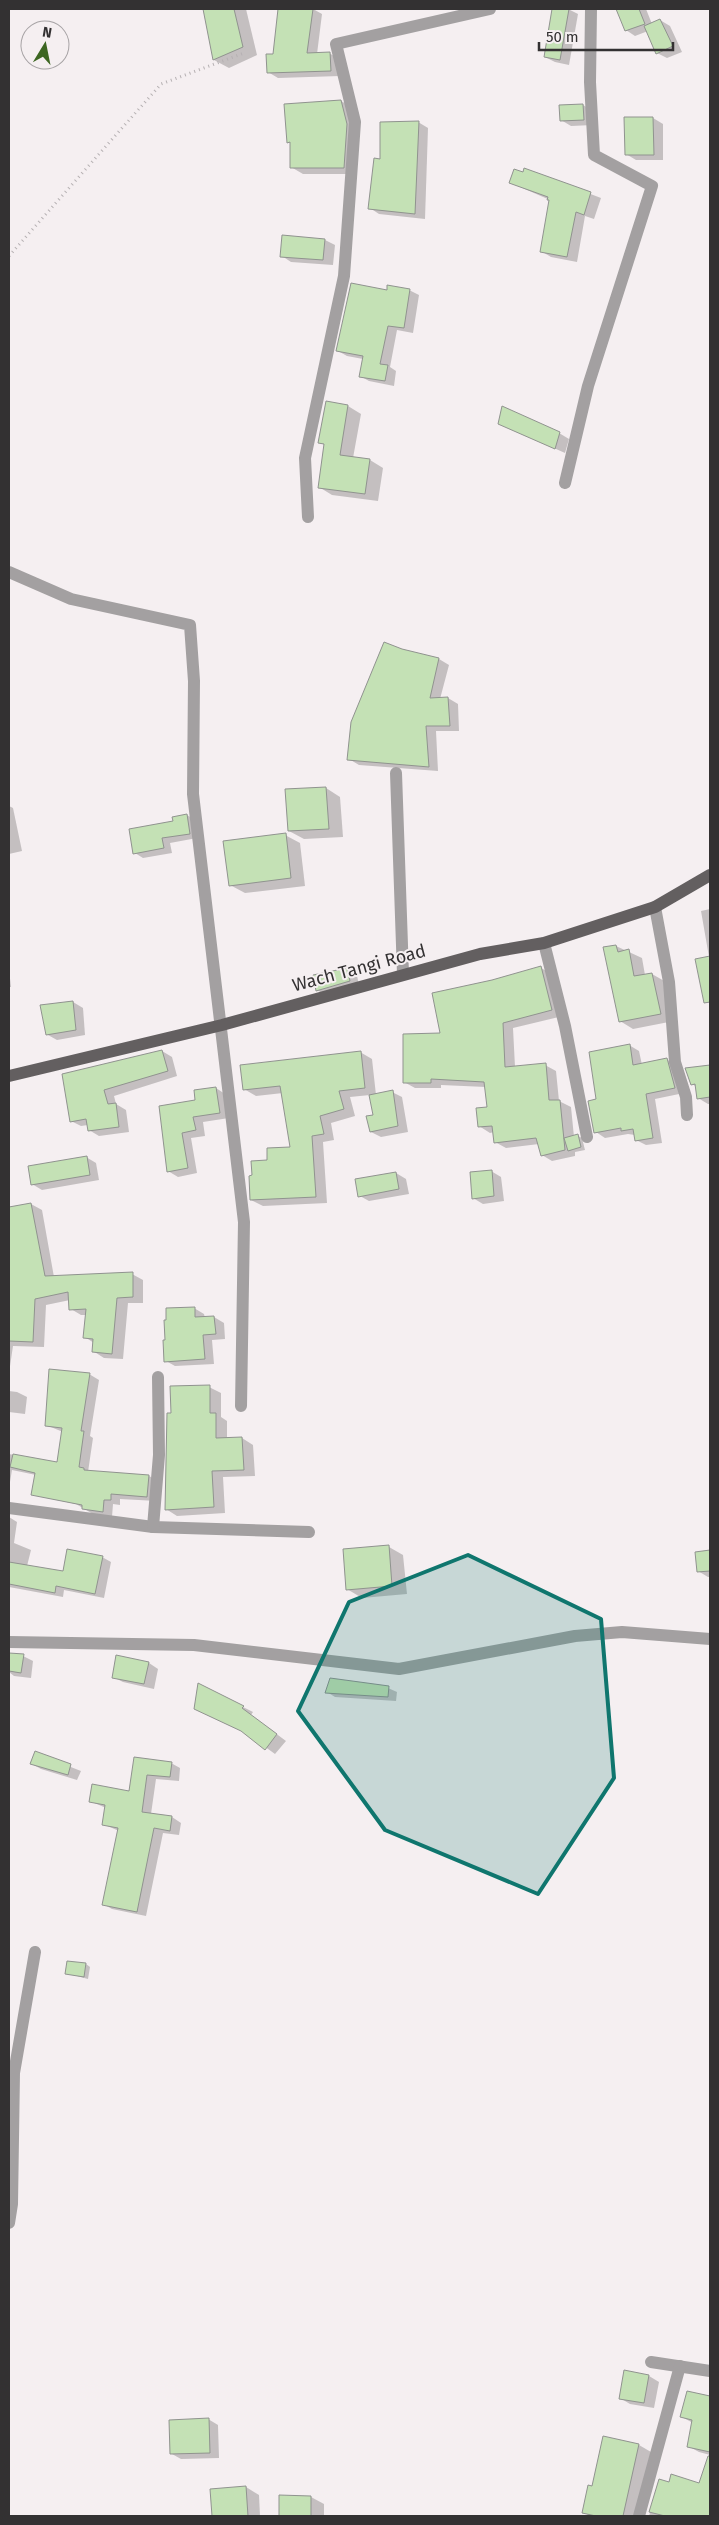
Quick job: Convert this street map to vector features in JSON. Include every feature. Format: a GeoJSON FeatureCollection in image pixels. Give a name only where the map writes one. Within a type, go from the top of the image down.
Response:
{"type":"FeatureCollection","features":[{"type":"Feature","properties":{"kind":"main road","name":"Wach Tangi Road"},"geometry":{"type":"LineString","coordinates":[[9,1076],[222,1025],[480,954],[544,943],[655,907],[710,875]]}},
{"type":"Feature","properties":{"kind":"street"},"geometry":{"type":"LineString","coordinates":[[308,517],[305,458],[344,276],[355,122],[336,44],[490,9]]}},
{"type":"Feature","properties":{"kind":"street"},"geometry":{"type":"LineString","coordinates":[[564,483],[588,386],[652,186],[594,155],[590,82],[591,9]]}},
{"type":"Feature","properties":{"kind":"street"},"geometry":{"type":"LineString","coordinates":[[9,572],[71,599],[190,626],[194,681],[193,794],[244,1222],[241,1406]]}},
{"type":"Feature","properties":{"kind":"street"},"geometry":{"type":"LineString","coordinates":[[396,773],[403,974]]}},
{"type":"Feature","properties":{"kind":"street"},"geometry":{"type":"LineString","coordinates":[[655,907],[669,982],[675,1062],[686,1097],[687,1115]]}},
{"type":"Feature","properties":{"kind":"street"},"geometry":{"type":"LineString","coordinates":[[544,943],[565,1026],[587,1137]]}},
{"type":"Feature","properties":{"kind":"street"},"geometry":{"type":"LineString","coordinates":[[153,1527],[159,1455],[158,1377]]}},
{"type":"Feature","properties":{"kind":"street"},"geometry":{"type":"LineString","coordinates":[[9,1508],[153,1527],[309,1532]]}},
{"type":"Feature","properties":{"kind":"street"},"geometry":{"type":"LineString","coordinates":[[9,1642],[194,1645],[399,1669],[575,1636],[622,1632],[710,1639]]}},
{"type":"Feature","properties":{"kind":"street"},"geometry":{"type":"LineString","coordinates":[[9,2223],[12,2204],[14,2074],[35,1952]]}},
{"type":"Feature","properties":{"kind":"street"},"geometry":{"type":"LineString","coordinates":[[651,2362],[710,2371]]}},
{"type":"Feature","properties":{"kind":"street"},"geometry":{"type":"LineString","coordinates":[[639,2516],[680,2366]]}},
{"type":"Feature","properties":{"kind":"path"},"geometry":{"type":"LineString","coordinates":[[9,256],[161,84],[244,53]]}},
{"type":"Feature","properties":{"kind":"highlighted area"},"geometry":{"type":"Polygon","coordinates":[[[468,1555],[601,1619],[614,1778],[538,1894],[385,1830],[298,1711],[349,1602],[468,1555]]]}},
{"type":"Feature","properties":{"kind":"building"},"geometry":{"type":"Polygon","coordinates":[[[203,9],[234,9],[243,47],[213,60],[203,9]]]}},
{"type":"Feature","properties":{"kind":"building"},"geometry":{"type":"Polygon","coordinates":[[[278,9],[313,9],[307,53],[330,52],[331,71],[267,73],[266,54],[273,54],[278,9]]]}},
{"type":"Feature","properties":{"kind":"building"},"geometry":{"type":"Polygon","coordinates":[[[552,9],[569,9],[560,60],[544,57],[552,9]]]}},
{"type":"Feature","properties":{"kind":"building"},"geometry":{"type":"Polygon","coordinates":[[[616,9],[639,9],[645,24],[625,31],[616,9]]]}},
{"type":"Feature","properties":{"kind":"building"},"geometry":{"type":"Polygon","coordinates":[[[660,19],[673,46],[656,54],[644,26],[660,19]]]}},
{"type":"Feature","properties":{"kind":"building"},"geometry":{"type":"Polygon","coordinates":[[[341,100],[347,124],[344,168],[290,168],[290,142],[287,143],[284,104],[341,100]]]}},
{"type":"Feature","properties":{"kind":"building"},"geometry":{"type":"Polygon","coordinates":[[[583,104],[584,120],[560,121],[559,105],[583,104]]]}},
{"type":"Feature","properties":{"kind":"building"},"geometry":{"type":"Polygon","coordinates":[[[624,117],[653,117],[654,155],[625,155],[624,117]]]}},
{"type":"Feature","properties":{"kind":"building"},"geometry":{"type":"Polygon","coordinates":[[[419,121],[415,214],[368,209],[374,158],[380,159],[380,122],[419,121]]]}},
{"type":"Feature","properties":{"kind":"building"},"geometry":{"type":"Polygon","coordinates":[[[524,168],[591,192],[584,215],[576,212],[567,257],[540,252],[549,200],[547,200],[548,197],[509,183],[514,169],[523,172],[524,168]]]}},
{"type":"Feature","properties":{"kind":"building"},"geometry":{"type":"Polygon","coordinates":[[[282,235],[325,239],[323,260],[280,257],[282,235]]]}},
{"type":"Feature","properties":{"kind":"building"},"geometry":{"type":"Polygon","coordinates":[[[351,283],[387,290],[387,285],[410,289],[404,328],[388,326],[380,364],[388,365],[385,381],[359,377],[363,356],[336,351],[351,283]]]}},
{"type":"Feature","properties":{"kind":"building"},"geometry":{"type":"Polygon","coordinates":[[[326,401],[348,405],[340,455],[370,459],[365,494],[318,488],[324,444],[318,443],[326,401]]]}},
{"type":"Feature","properties":{"kind":"building"},"geometry":{"type":"Polygon","coordinates":[[[502,406],[560,432],[555,449],[498,424],[502,406]]]}},
{"type":"Feature","properties":{"kind":"building"},"geometry":{"type":"Polygon","coordinates":[[[384,642],[402,649],[439,658],[430,698],[448,697],[450,726],[426,726],[429,767],[347,760],[351,722],[384,642]]]}},
{"type":"Feature","properties":{"kind":"building"},"geometry":{"type":"Polygon","coordinates":[[[326,787],[329,829],[288,831],[285,789],[326,787]]]}},
{"type":"Feature","properties":{"kind":"building"},"geometry":{"type":"Polygon","coordinates":[[[187,814],[190,834],[162,838],[164,848],[133,854],[129,829],[173,821],[172,817],[187,814]]]}},
{"type":"Feature","properties":{"kind":"building"},"geometry":{"type":"Polygon","coordinates":[[[286,833],[291,878],[229,886],[223,841],[286,833]]]}},
{"type":"Feature","properties":{"kind":"building"},"geometry":{"type":"Polygon","coordinates":[[[616,945],[618,952],[629,949],[634,976],[652,973],[661,1014],[619,1022],[603,947],[616,945]]]}},
{"type":"Feature","properties":{"kind":"building"},"geometry":{"type":"Polygon","coordinates":[[[710,956],[710,1002],[704,1003],[695,959],[710,956]]]}},
{"type":"Feature","properties":{"kind":"building"},"geometry":{"type":"Polygon","coordinates":[[[541,966],[552,1010],[503,1023],[505,1067],[546,1063],[549,1100],[560,1100],[565,1150],[541,1156],[536,1138],[494,1143],[492,1126],[478,1127],[476,1108],[487,1107],[484,1082],[431,1079],[431,1083],[403,1083],[403,1034],[440,1033],[432,993],[492,980],[541,966]]]}},
{"type":"Feature","properties":{"kind":"building"},"geometry":{"type":"Polygon","coordinates":[[[347,968],[350,981],[316,991],[313,975],[347,968]]]}},
{"type":"Feature","properties":{"kind":"building"},"geometry":{"type":"Polygon","coordinates":[[[73,1001],[76,1030],[46,1035],[40,1005],[73,1001]]]}},
{"type":"Feature","properties":{"kind":"building"},"geometry":{"type":"Polygon","coordinates":[[[630,1044],[633,1065],[667,1058],[675,1088],[646,1094],[653,1138],[635,1141],[633,1129],[621,1131],[621,1128],[594,1133],[588,1101],[596,1099],[589,1052],[630,1044]]]}},
{"type":"Feature","properties":{"kind":"building"},"geometry":{"type":"Polygon","coordinates":[[[162,1050],[168,1071],[104,1090],[108,1104],[116,1103],[119,1127],[88,1131],[86,1119],[70,1122],[62,1074],[162,1050]]]}},
{"type":"Feature","properties":{"kind":"building"},"geometry":{"type":"Polygon","coordinates":[[[361,1051],[365,1088],[339,1091],[344,1109],[320,1116],[324,1134],[312,1136],[316,1197],[250,1200],[249,1176],[252,1175],[251,1161],[267,1160],[267,1148],[290,1147],[280,1086],[243,1090],[240,1065],[361,1051]]]}},
{"type":"Feature","properties":{"kind":"building"},"geometry":{"type":"Polygon","coordinates":[[[710,1065],[710,1097],[697,1099],[695,1084],[691,1085],[685,1068],[710,1065]]]}},
{"type":"Feature","properties":{"kind":"building"},"geometry":{"type":"Polygon","coordinates":[[[216,1087],[220,1113],[193,1117],[196,1130],[182,1133],[188,1168],[167,1172],[159,1106],[195,1100],[194,1090],[216,1087]]]}},
{"type":"Feature","properties":{"kind":"building"},"geometry":{"type":"Polygon","coordinates":[[[393,1090],[398,1126],[370,1132],[366,1116],[373,1115],[369,1095],[393,1090]]]}},
{"type":"Feature","properties":{"kind":"building"},"geometry":{"type":"Polygon","coordinates":[[[578,1134],[581,1147],[568,1151],[564,1138],[578,1134]]]}},
{"type":"Feature","properties":{"kind":"building"},"geometry":{"type":"Polygon","coordinates":[[[87,1156],[90,1175],[31,1185],[28,1166],[87,1156]]]}},
{"type":"Feature","properties":{"kind":"building"},"geometry":{"type":"Polygon","coordinates":[[[492,1170],[494,1196],[472,1199],[470,1172],[492,1170]]]}},
{"type":"Feature","properties":{"kind":"building"},"geometry":{"type":"Polygon","coordinates":[[[396,1172],[399,1189],[358,1197],[355,1179],[396,1172]]]}},
{"type":"Feature","properties":{"kind":"building"},"geometry":{"type":"Polygon","coordinates":[[[31,1203],[45,1276],[133,1272],[133,1297],[117,1298],[112,1354],[92,1352],[93,1339],[83,1338],[86,1309],[69,1310],[68,1292],[35,1299],[33,1342],[9,1341],[9,1207],[31,1203]]]}},
{"type":"Feature","properties":{"kind":"building"},"geometry":{"type":"Polygon","coordinates":[[[195,1307],[195,1317],[214,1316],[216,1334],[203,1335],[205,1359],[164,1362],[163,1340],[165,1340],[164,1320],[166,1320],[166,1308],[195,1307]]]}},
{"type":"Feature","properties":{"kind":"building"},"geometry":{"type":"Polygon","coordinates":[[[49,1369],[90,1373],[81,1431],[84,1431],[79,1467],[84,1468],[84,1470],[149,1475],[147,1497],[111,1494],[111,1500],[104,1500],[103,1512],[82,1509],[82,1505],[31,1495],[35,1473],[10,1467],[13,1454],[57,1462],[62,1428],[45,1426],[49,1369]]]}},
{"type":"Feature","properties":{"kind":"building"},"geometry":{"type":"Polygon","coordinates":[[[210,1385],[210,1413],[216,1413],[216,1438],[242,1437],[244,1470],[212,1471],[214,1507],[165,1510],[167,1413],[171,1413],[170,1386],[210,1385]]]}},
{"type":"Feature","properties":{"kind":"building"},"geometry":{"type":"Polygon","coordinates":[[[389,1545],[392,1586],[346,1590],[343,1549],[389,1545]]]}},
{"type":"Feature","properties":{"kind":"building"},"geometry":{"type":"Polygon","coordinates":[[[67,1549],[103,1556],[95,1594],[56,1586],[55,1593],[9,1584],[9,1562],[63,1571],[67,1549]]]}},
{"type":"Feature","properties":{"kind":"building"},"geometry":{"type":"Polygon","coordinates":[[[710,1550],[710,1571],[697,1572],[695,1552],[710,1550]]]}},
{"type":"Feature","properties":{"kind":"building"},"geometry":{"type":"Polygon","coordinates":[[[9,1653],[24,1654],[21,1673],[9,1671],[9,1653]]]}},
{"type":"Feature","properties":{"kind":"building"},"geometry":{"type":"Polygon","coordinates":[[[116,1655],[149,1662],[144,1684],[112,1678],[116,1655]]]}},
{"type":"Feature","properties":{"kind":"building"},"geometry":{"type":"Polygon","coordinates":[[[330,1678],[389,1686],[388,1697],[325,1693],[330,1678]]]}},
{"type":"Feature","properties":{"kind":"building"},"geometry":{"type":"Polygon","coordinates":[[[198,1683],[244,1706],[242,1708],[277,1734],[265,1750],[241,1731],[194,1709],[198,1683]]]}},
{"type":"Feature","properties":{"kind":"building"},"geometry":{"type":"Polygon","coordinates":[[[35,1751],[71,1764],[68,1775],[30,1764],[35,1751]]]}},
{"type":"Feature","properties":{"kind":"building"},"geometry":{"type":"Polygon","coordinates":[[[134,1757],[172,1762],[170,1777],[147,1775],[142,1812],[172,1816],[170,1831],[154,1828],[137,1912],[102,1905],[118,1828],[102,1825],[105,1805],[89,1802],[92,1784],[129,1791],[134,1757]]]}},
{"type":"Feature","properties":{"kind":"building"},"geometry":{"type":"Polygon","coordinates":[[[67,1961],[86,1963],[84,1977],[65,1974],[67,1961]]]}},
{"type":"Feature","properties":{"kind":"building"},"geometry":{"type":"Polygon","coordinates":[[[624,2370],[649,2375],[644,2403],[619,2399],[624,2370]]]}},
{"type":"Feature","properties":{"kind":"building"},"geometry":{"type":"Polygon","coordinates":[[[687,2391],[710,2396],[710,2452],[687,2447],[692,2420],[680,2417],[687,2391]]]}},
{"type":"Feature","properties":{"kind":"building"},"geometry":{"type":"Polygon","coordinates":[[[209,2418],[210,2453],[170,2454],[169,2420],[209,2418]]]}},
{"type":"Feature","properties":{"kind":"building"},"geometry":{"type":"Polygon","coordinates":[[[603,2436],[639,2444],[623,2516],[596,2516],[582,2513],[588,2485],[592,2486],[603,2436]]]}},
{"type":"Feature","properties":{"kind":"building"},"geometry":{"type":"Polygon","coordinates":[[[708,2456],[710,2456],[710,2516],[665,2516],[649,2512],[659,2479],[669,2482],[671,2474],[699,2483],[708,2456]]]}},
{"type":"Feature","properties":{"kind":"building"},"geometry":{"type":"Polygon","coordinates":[[[246,2486],[248,2516],[212,2516],[210,2489],[246,2486]]]}},
{"type":"Feature","properties":{"kind":"building"},"geometry":{"type":"Polygon","coordinates":[[[279,2495],[311,2496],[311,2516],[279,2516],[279,2495]]]}}]}
